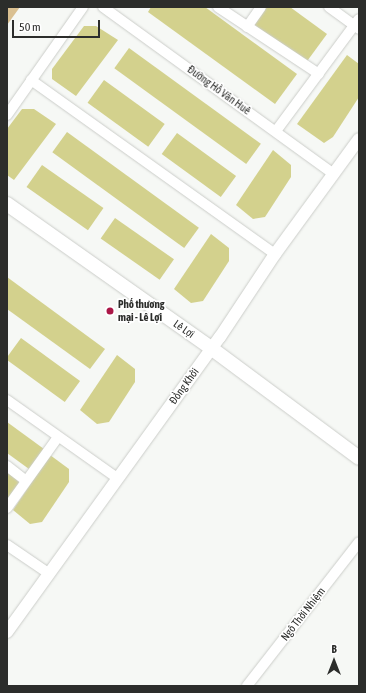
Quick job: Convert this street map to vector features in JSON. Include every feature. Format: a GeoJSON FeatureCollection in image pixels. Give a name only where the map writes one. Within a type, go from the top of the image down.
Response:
{"type":"FeatureCollection","features":[{"type":"Feature","properties":{"kind":"main road","name":"Lê Lợi"},"geometry":{"type":"LineString","coordinates":[[7,204],[211,348],[359,458]]}},
{"type":"Feature","properties":{"kind":"street"},"geometry":{"type":"LineString","coordinates":[[7,115],[83,7]]}},
{"type":"Feature","properties":{"kind":"street","name":"Đường Hồ Văn Huê"},"geometry":{"type":"LineString","coordinates":[[103,7],[334,174]]}},
{"type":"Feature","properties":{"kind":"street"},"geometry":{"type":"LineString","coordinates":[[218,7],[319,74]]}},
{"type":"Feature","properties":{"kind":"street"},"geometry":{"type":"LineString","coordinates":[[247,27],[261,7]]}},
{"type":"Feature","properties":{"kind":"street"},"geometry":{"type":"LineString","coordinates":[[276,131],[358,25],[329,7]]}},
{"type":"Feature","properties":{"kind":"street"},"geometry":{"type":"LineString","coordinates":[[31,80],[275,254]]}},
{"type":"Feature","properties":{"kind":"street","name":"Đồng Khởi"},"geometry":{"type":"LineString","coordinates":[[7,632],[211,348],[275,254],[359,139]]}},
{"type":"Feature","properties":{"kind":"street"},"geometry":{"type":"LineString","coordinates":[[7,400],[117,478]]}},
{"type":"Feature","properties":{"kind":"street"},"geometry":{"type":"LineString","coordinates":[[7,508],[25,480],[58,437]]}},
{"type":"Feature","properties":{"kind":"street"},"geometry":{"type":"LineString","coordinates":[[7,466],[25,480]]}},
{"type":"Feature","properties":{"kind":"street","name":"Ngô Thời Nhiệm"},"geometry":{"type":"LineString","coordinates":[[246,686],[359,542]]}},
{"type":"Feature","properties":{"kind":"street"},"geometry":{"type":"LineString","coordinates":[[7,545],[48,574]]}},
{"type":"Feature","properties":{"kind":"shaded area"},"geometry":{"type":"Polygon","coordinates":[[[7,7],[20,7],[7,25],[7,7]]]}},
{"type":"Feature","properties":{"kind":"building"},"geometry":{"type":"Polygon","coordinates":[[[151,7],[205,7],[297,74],[275,104],[148,12],[151,7]]]}},
{"type":"Feature","properties":{"kind":"building"},"geometry":{"type":"Polygon","coordinates":[[[257,7],[290,7],[327,34],[305,64],[247,22],[257,7]]]}},
{"type":"Feature","properties":{"kind":"building"},"geometry":{"type":"Polygon","coordinates":[[[84,26],[96,26],[118,40],[76,96],[52,79],[52,69],[84,26]]]}},
{"type":"Feature","properties":{"kind":"building"},"geometry":{"type":"Polygon","coordinates":[[[129,48],[261,144],[246,164],[114,68],[129,48]]]}},
{"type":"Feature","properties":{"kind":"building"},"geometry":{"type":"Polygon","coordinates":[[[347,55],[359,64],[359,97],[333,137],[324,143],[297,124],[347,55]]]}},
{"type":"Feature","properties":{"kind":"building"},"geometry":{"type":"Polygon","coordinates":[[[104,80],[165,124],[148,147],[88,103],[104,80]]]}},
{"type":"Feature","properties":{"kind":"building"},"geometry":{"type":"Polygon","coordinates":[[[22,109],[34,109],[56,124],[14,180],[7,175],[7,129],[22,109]]]}},
{"type":"Feature","properties":{"kind":"building"},"geometry":{"type":"Polygon","coordinates":[[[67,132],[199,228],[184,248],[52,152],[67,132]]]}},
{"type":"Feature","properties":{"kind":"building"},"geometry":{"type":"Polygon","coordinates":[[[177,133],[236,176],[221,197],[162,154],[177,133]]]}},
{"type":"Feature","properties":{"kind":"building"},"geometry":{"type":"Polygon","coordinates":[[[273,150],[291,165],[291,177],[265,217],[253,219],[236,205],[273,150]]]}},
{"type":"Feature","properties":{"kind":"building"},"geometry":{"type":"Polygon","coordinates":[[[42,165],[103,208],[88,230],[27,187],[42,165]]]}},
{"type":"Feature","properties":{"kind":"building"},"geometry":{"type":"Polygon","coordinates":[[[115,218],[174,259],[160,280],[101,238],[115,218]]]}},
{"type":"Feature","properties":{"kind":"building"},"geometry":{"type":"Polygon","coordinates":[[[211,234],[229,248],[229,261],[203,301],[191,303],[174,289],[211,234]]]}},
{"type":"Feature","properties":{"kind":"building"},"geometry":{"type":"Polygon","coordinates":[[[7,277],[105,349],[90,369],[7,309],[7,277]]]}},
{"type":"Feature","properties":{"kind":"building"},"geometry":{"type":"Polygon","coordinates":[[[21,338],[80,381],[65,402],[7,360],[7,357],[21,338]]]}},
{"type":"Feature","properties":{"kind":"building"},"geometry":{"type":"Polygon","coordinates":[[[117,355],[135,369],[135,382],[109,422],[97,424],[80,410],[117,355]]]}},
{"type":"Feature","properties":{"kind":"building"},"geometry":{"type":"Polygon","coordinates":[[[7,422],[44,449],[29,469],[7,453],[7,422]]]}},
{"type":"Feature","properties":{"kind":"building"},"geometry":{"type":"Polygon","coordinates":[[[50,455],[69,469],[69,482],[42,522],[30,524],[13,510],[50,455]]]}},
{"type":"Feature","properties":{"kind":"building"},"geometry":{"type":"Polygon","coordinates":[[[7,472],[21,483],[7,502],[7,472]]]}},
{"type":"Feature","properties":{"kind":"place","name":"Phố thương mại - Lê Lợi"},"geometry":{"type":"Point","coordinates":[110,311]}}]}
